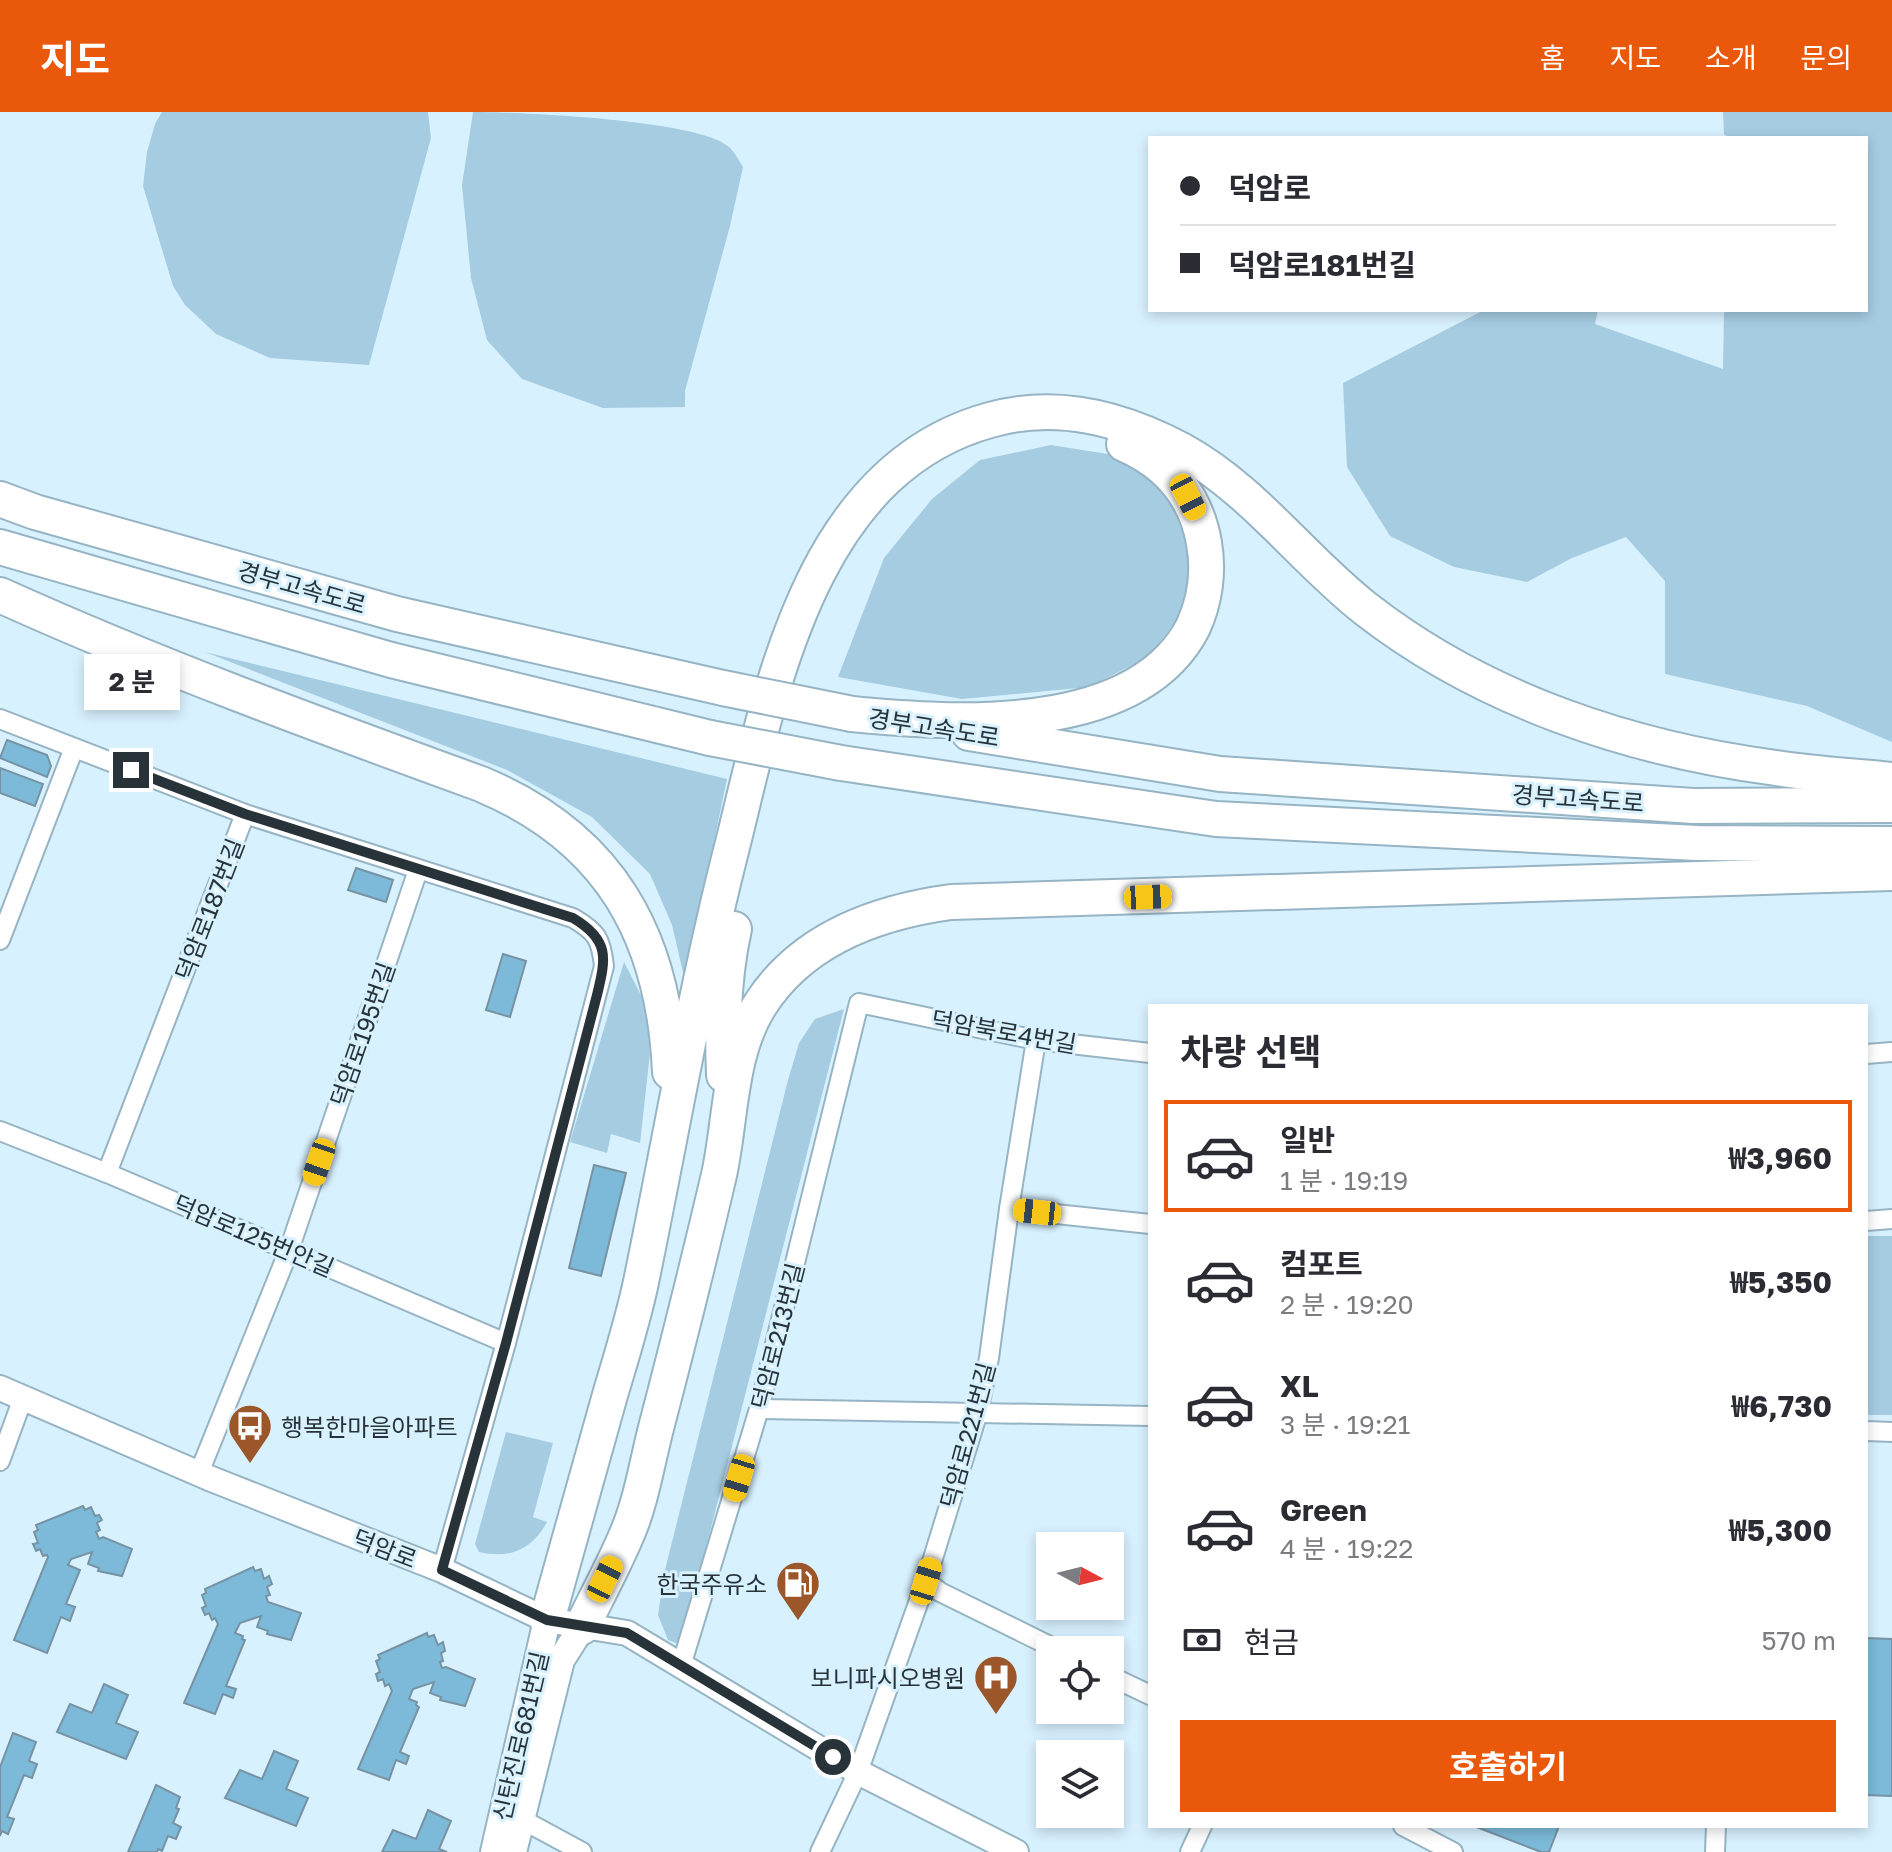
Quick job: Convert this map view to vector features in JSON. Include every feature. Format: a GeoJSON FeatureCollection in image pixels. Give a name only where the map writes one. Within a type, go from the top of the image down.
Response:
{"type":"FeatureCollection","features":[{"type":"Feature","properties":{"kind":"highway"},"geometry":{"type":"LineString","coordinates":[[547,1620],[640,1290],[708,941],[778,671],[802,609],[854,514],[884,480],[936,440],[1021,412],[1085,414],[1122,423],[1178,449],[1239,489],[1318,567],[1396,630],[1480,679],[1555,713],[1625,737],[1696,755],[1780,769],[1892,780]]}},
{"type":"Feature","properties":{"kind":"highway"},"geometry":{"type":"LineString","coordinates":[[722,1162],[726,1104],[723,1008],[729,952],[802,666],[820,615],[860,541],[894,501],[930,471],[969,448],[1009,436],[1070,433],[1122,444],[1152,459],[1178,482],[1197,513],[1205,550],[1206,569],[1201,604],[1188,636],[1177,652],[1134,687],[1100,702],[1041,714],[942,719],[852,714]]}},
{"type":"Feature","properties":{"kind":"highway","name":"경부고속도로"},"geometry":{"type":"LineString","coordinates":[[0,499],[35,512],[397,614],[723,688],[852,714],[1220,774],[1693,806],[1892,805]]}},
{"type":"Feature","properties":{"kind":"highway","name":"경부고속도로"},"geometry":{"type":"LineString","coordinates":[[0,547],[391,660],[710,738],[841,763],[1216,819],[1697,843],[1892,844]]}},
{"type":"Feature","properties":{"kind":"highway"},"geometry":{"type":"LineString","coordinates":[[0,595],[78,631],[510,796],[561,829],[599,867],[621,895],[648,949],[665,1017],[670,1133]]}},
{"type":"Feature","properties":{"kind":"highway"},"geometry":{"type":"LineString","coordinates":[[582,1627],[629,1531],[722,1162],[743,1043],[768,993],[809,952],[853,928],[895,911],[951,902],[1892,873]]}},
{"type":"Feature","properties":{"kind":"main road","name":"신탄진로681번길"},"geometry":{"type":"LineString","coordinates":[[494,1852],[547,1620]]}},
{"type":"Feature","properties":{"kind":"main road","name":"신탄진로681번길"},"geometry":{"type":"LineString","coordinates":[[513,1852],[561,1660],[582,1627]]}},
{"type":"Feature","properties":{"kind":"street"},"geometry":{"type":"LineString","coordinates":[[0,719],[245,814]]}},
{"type":"Feature","properties":{"kind":"street"},"geometry":{"type":"LineString","coordinates":[[0,940],[74,748]]}},
{"type":"Feature","properties":{"kind":"street","name":"덕암로187번길"},"geometry":{"type":"LineString","coordinates":[[107,1173],[245,814],[418,870]]}},
{"type":"Feature","properties":{"kind":"street"},"geometry":{"type":"LineString","coordinates":[[418,870],[573,918],[588,927],[601,941],[604,966],[506,1343],[442,1570]]}},
{"type":"Feature","properties":{"kind":"street","name":"덕암로195번길"},"geometry":{"type":"LineString","coordinates":[[199,1473],[289,1250],[418,870]]}},
{"type":"Feature","properties":{"kind":"street","name":"덕암북로4번길"},"geometry":{"type":"LineString","coordinates":[[859,1003],[1036,1040],[1148,1053]]}},
{"type":"Feature","properties":{"kind":"street","name":"덕암로213번길"},"geometry":{"type":"LineString","coordinates":[[681,1666],[759,1409],[859,1003]]}},
{"type":"Feature","properties":{"kind":"street","name":"덕암로221번길"},"geometry":{"type":"LineString","coordinates":[[820,1852],[858,1772],[926,1581],[978,1412],[989,1358],[1036,1040]]}},
{"type":"Feature","properties":{"kind":"street"},"geometry":{"type":"LineString","coordinates":[[1868,1054],[1892,1052]]}},
{"type":"Feature","properties":{"kind":"street","name":"덕암로125번안길"},"geometry":{"type":"LineString","coordinates":[[0,1131],[107,1173],[506,1343]]}},
{"type":"Feature","properties":{"kind":"street"},"geometry":{"type":"LineString","coordinates":[[1009,1209],[1148,1224]]}},
{"type":"Feature","properties":{"kind":"street"},"geometry":{"type":"LineString","coordinates":[[1868,1221],[1892,1219]]}},
{"type":"Feature","properties":{"kind":"street","name":"덕암로"},"geometry":{"type":"LineString","coordinates":[[0,1388],[199,1473],[442,1570],[547,1620],[627,1633],[858,1772],[1016,1852]]}},
{"type":"Feature","properties":{"kind":"street"},"geometry":{"type":"LineString","coordinates":[[0,1461],[23,1398]]}},
{"type":"Feature","properties":{"kind":"street"},"geometry":{"type":"LineString","coordinates":[[759,1409],[1148,1416]]}},
{"type":"Feature","properties":{"kind":"street"},"geometry":{"type":"LineString","coordinates":[[1868,1431],[1892,1432]]}},
{"type":"Feature","properties":{"kind":"street"},"geometry":{"type":"LineString","coordinates":[[926,1581],[940,1592],[1036,1639]]}},
{"type":"Feature","properties":{"kind":"street"},"geometry":{"type":"LineString","coordinates":[[1124,1683],[1148,1694]]}},
{"type":"Feature","properties":{"kind":"street","name":"신탄진로681번길"},"geometry":{"type":"LineString","coordinates":[[521,1819],[582,1852]]}},
{"type":"Feature","properties":{"kind":"street"},"geometry":{"type":"LineString","coordinates":[[1190,1852],[1201,1828]]}},
{"type":"Feature","properties":{"kind":"street"},"geometry":{"type":"LineString","coordinates":[[1407,1828],[1453,1852]]}},
{"type":"Feature","properties":{"kind":"street"},"geometry":{"type":"LineString","coordinates":[[1715,1852],[1716,1828]]}},
{"type":"Feature","properties":{"kind":"shaded area"},"geometry":{"type":"Polygon","coordinates":[[[162,112],[428,112],[431,138],[369,365],[270,358],[216,334],[185,305],[173,286],[143,186],[147,152],[162,112]]]}},
{"type":"Feature","properties":{"kind":"shaded area"},"geometry":{"type":"Polygon","coordinates":[[[473,112],[567,116],[647,124],[712,138],[735,154],[743,167],[685,391],[685,407],[603,408],[522,379],[487,340],[471,278],[462,185],[473,112]]]}},
{"type":"Feature","properties":{"kind":"shaded area"},"geometry":{"type":"Polygon","coordinates":[[[1723,112],[1892,112],[1892,742],[1807,706],[1665,674],[1665,581],[1626,537],[1572,558],[1527,582],[1454,567],[1390,536],[1347,467],[1343,383],[1480,312],[1598,312],[1595,324],[1723,369],[1725,312],[1868,312],[1868,136],[1724,135],[1723,112]]]}},
{"type":"Feature","properties":{"kind":"shaded area"},"geometry":{"type":"Polygon","coordinates":[[[1051,445],[1126,457],[1171,492],[1191,552],[1190,601],[1150,656],[1089,687],[962,699],[838,677],[884,558],[932,499],[980,460],[1051,445]]]}},
{"type":"Feature","properties":{"kind":"shaded area"},"geometry":{"type":"Polygon","coordinates":[[[205,652],[727,779],[685,981],[672,925],[650,874],[592,817],[507,770],[205,652]]]}},
{"type":"Feature","properties":{"kind":"shaded area"},"geometry":{"type":"Polygon","coordinates":[[[624,962],[645,1003],[650,1053],[640,1143],[611,1134],[607,1153],[570,1142],[624,962]]]}},
{"type":"Feature","properties":{"kind":"shaded area"},"geometry":{"type":"Polygon","coordinates":[[[844,1009],[681,1645],[668,1640],[658,1615],[664,1574],[788,1080],[799,1043],[815,1019],[844,1009]]]}},
{"type":"Feature","properties":{"kind":"shaded area"},"geometry":{"type":"Polygon","coordinates":[[[1868,1236],[1892,1236],[1892,1415],[1868,1415],[1868,1236]]]}},
{"type":"Feature","properties":{"kind":"shaded area"},"geometry":{"type":"Polygon","coordinates":[[[506,1432],[553,1443],[533,1517],[547,1522],[527,1546],[510,1553],[490,1554],[479,1552],[475,1544],[506,1432]]]}},
{"type":"Feature","properties":{"kind":"building"},"geometry":{"type":"Polygon","coordinates":[[[7,740],[47,755],[51,766],[47,777],[0,758],[7,740]]]}},
{"type":"Feature","properties":{"kind":"building"},"geometry":{"type":"Polygon","coordinates":[[[0,768],[43,784],[35,806],[0,793],[0,768]]]}},
{"type":"Feature","properties":{"kind":"building"},"geometry":{"type":"Polygon","coordinates":[[[356,868],[393,880],[386,902],[348,890],[356,868]]]}},
{"type":"Feature","properties":{"kind":"building"},"geometry":{"type":"Polygon","coordinates":[[[503,954],[526,961],[510,1017],[486,1010],[503,954]]]}},
{"type":"Feature","properties":{"kind":"building"},"geometry":{"type":"Polygon","coordinates":[[[594,1165],[626,1173],[601,1276],[569,1268],[594,1165]]]}},
{"type":"Feature","properties":{"kind":"building"},"geometry":{"type":"Polygon","coordinates":[[[83,1506],[85,1510],[91,1507],[95,1516],[99,1515],[102,1520],[97,1523],[99,1539],[103,1537],[132,1549],[122,1576],[98,1571],[99,1568],[88,1564],[92,1552],[71,1559],[68,1565],[80,1570],[66,1604],[75,1607],[70,1621],[61,1617],[47,1653],[14,1640],[48,1557],[43,1556],[40,1549],[36,1551],[33,1544],[38,1543],[34,1532],[38,1530],[36,1525],[83,1506]]]}},
{"type":"Feature","properties":{"kind":"building"},"geometry":{"type":"Polygon","coordinates":[[[253,1567],[255,1571],[261,1569],[264,1579],[269,1576],[272,1584],[267,1587],[270,1595],[266,1596],[268,1602],[301,1613],[291,1640],[267,1634],[268,1631],[257,1627],[261,1616],[240,1623],[235,1633],[245,1640],[226,1686],[236,1689],[233,1698],[223,1694],[215,1714],[184,1703],[218,1624],[209,1613],[205,1615],[202,1608],[206,1606],[202,1595],[206,1593],[205,1589],[253,1567]]]}},
{"type":"Feature","properties":{"kind":"building"},"geometry":{"type":"Polygon","coordinates":[[[427,1633],[428,1637],[434,1635],[438,1645],[443,1642],[442,1668],[475,1679],[465,1706],[440,1700],[441,1697],[430,1693],[434,1682],[413,1689],[409,1699],[417,1702],[419,1707],[400,1752],[409,1756],[406,1764],[396,1760],[389,1780],[358,1769],[392,1691],[389,1684],[385,1686],[383,1679],[378,1681],[378,1655],[427,1633]]]}},
{"type":"Feature","properties":{"kind":"building"},"geometry":{"type":"Polygon","coordinates":[[[1868,1638],[1892,1639],[1892,1796],[1868,1795],[1868,1638]]]}},
{"type":"Feature","properties":{"kind":"building"},"geometry":{"type":"Polygon","coordinates":[[[104,1684],[128,1695],[116,1723],[138,1732],[126,1759],[57,1732],[70,1704],[92,1713],[104,1684]]]}},
{"type":"Feature","properties":{"kind":"building"},"geometry":{"type":"Polygon","coordinates":[[[13,1733],[36,1742],[29,1761],[37,1764],[32,1778],[24,1775],[7,1817],[14,1819],[8,1834],[2,1831],[0,1836],[0,1767],[13,1733]]]}},
{"type":"Feature","properties":{"kind":"building"},"geometry":{"type":"Polygon","coordinates":[[[274,1751],[298,1761],[286,1789],[308,1798],[296,1826],[225,1798],[240,1770],[262,1779],[274,1751]]]}},
{"type":"Feature","properties":{"kind":"building"},"geometry":{"type":"Polygon","coordinates":[[[156,1785],[180,1797],[173,1823],[181,1827],[176,1839],[168,1836],[162,1851],[128,1852],[156,1785]]]}},
{"type":"Feature","properties":{"kind":"building"},"geometry":{"type":"Polygon","coordinates":[[[428,1810],[451,1821],[439,1849],[447,1852],[382,1852],[393,1830],[416,1839],[428,1810]]]}},
{"type":"Feature","properties":{"kind":"building"},"geometry":{"type":"Polygon","coordinates":[[[1479,1828],[1558,1828],[1549,1852],[1541,1852],[1479,1828]]]}},
{"type":"Feature","properties":{"kind":"place","name":"행복한마을아파트"},"geometry":{"type":"Point","coordinates":[250,1465]}},
{"type":"Feature","properties":{"kind":"place","name":"한국주유소"},"geometry":{"type":"Point","coordinates":[798,1622]}},
{"type":"Feature","properties":{"kind":"place","name":"보니파시오병원"},"geometry":{"type":"Point","coordinates":[996,1716]}},
{"type":"Feature","properties":{"kind":"route"},"geometry":{"type":"LineString","coordinates":[[131,770],[245,814],[573,918],[588,927],[601,941],[604,966],[597,995],[506,1343],[442,1570],[547,1620],[627,1633],[833,1757]]}}]}
